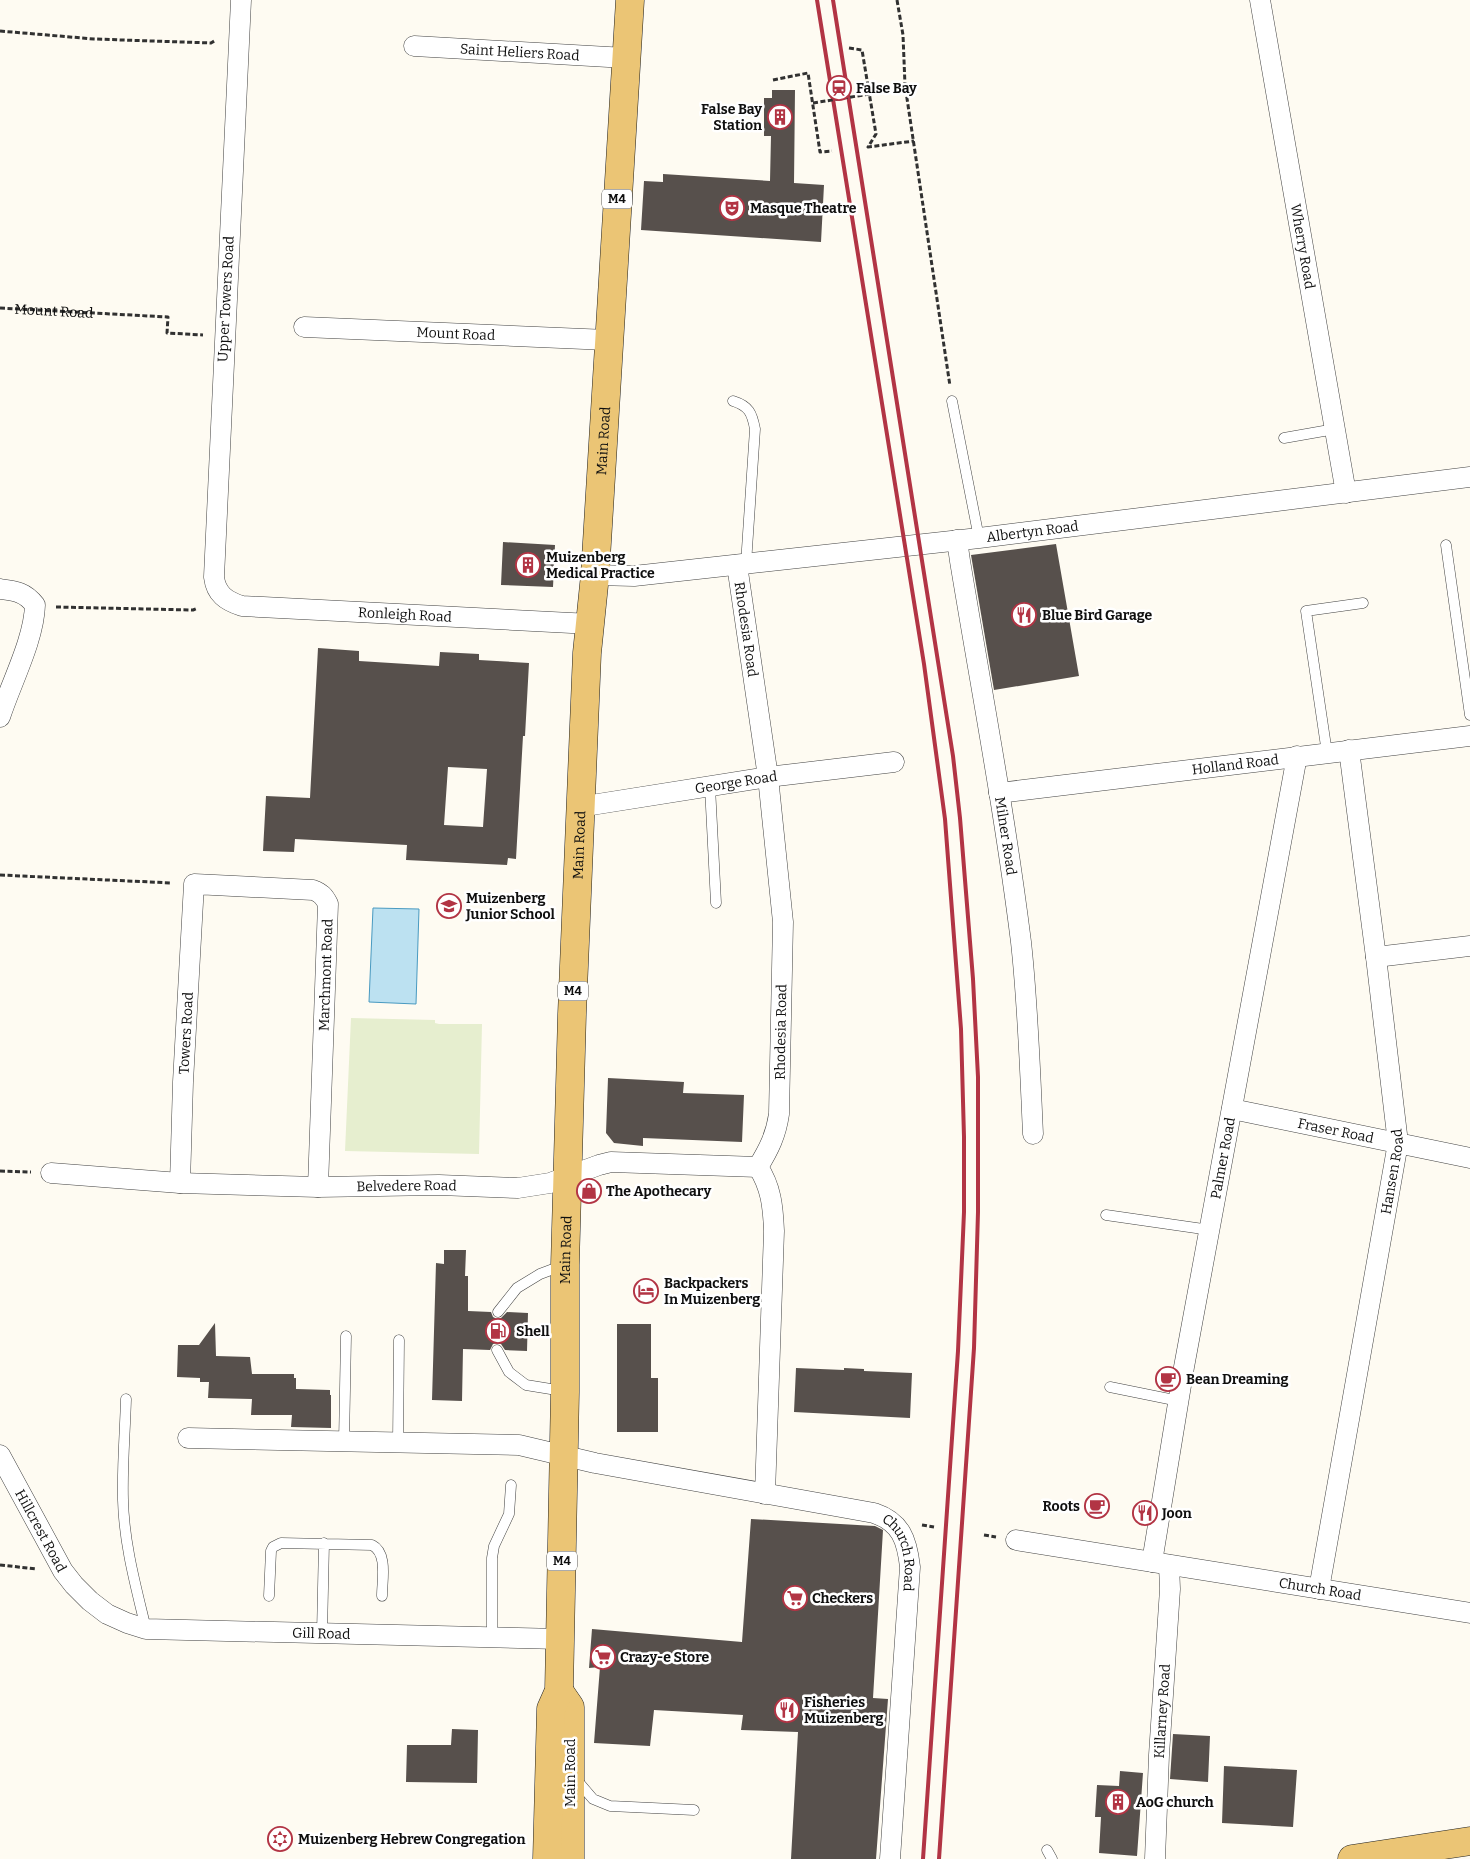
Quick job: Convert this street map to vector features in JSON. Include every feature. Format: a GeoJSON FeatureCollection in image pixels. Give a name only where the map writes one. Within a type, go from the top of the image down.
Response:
{"type":"FeatureCollection","features":[{"type":"Feature","properties":{"kind":"main road","name":"Main Road"},"geometry":{"type":"LineString","coordinates":[[547,1859],[551,1709],[559,1691],[565,1392],[565,1265],[579,807],[587,653],[595,575],[608,340],[625,142],[628,94],[626,58],[630,0]]}},
{"type":"Feature","properties":{"kind":"main road","name":"Main Road"},"geometry":{"type":"LineString","coordinates":[[559,1691],[570,1707],[570,1859]]}},
{"type":"Feature","properties":{"kind":"main road"},"geometry":{"type":"LineString","coordinates":[[1352,1859],[1470,1841]]}},
{"type":"Feature","properties":{"kind":"street","name":"Upper Towers Road"},"geometry":{"type":"LineString","coordinates":[[221,595],[215,584],[214,577],[241,0]]}},
{"type":"Feature","properties":{"kind":"street","name":"Wherry Road"},"geometry":{"type":"LineString","coordinates":[[1260,0],[1346,493]]}},
{"type":"Feature","properties":{"kind":"street","name":"Saint Heliers Road"},"geometry":{"type":"LineString","coordinates":[[414,46],[626,58]]}},
{"type":"Feature","properties":{"kind":"street","name":"Mount Road"},"geometry":{"type":"LineString","coordinates":[[304,327],[608,340]]}},
{"type":"Feature","properties":{"kind":"street","name":"Albertyn Road"},"geometry":{"type":"LineString","coordinates":[[595,575],[634,576],[979,538],[1470,477]]}},
{"type":"Feature","properties":{"kind":"street","name":"Milner Road"},"geometry":{"type":"LineString","coordinates":[[957,540],[999,793],[1021,942],[1028,1021],[1033,1134]]}},
{"type":"Feature","properties":{"kind":"street","name":"Rhodesia Road"},"geometry":{"type":"LineString","coordinates":[[742,564],[768,777],[783,922],[779,1104],[776,1132],[770,1147],[758,1167]]}},
{"type":"Feature","properties":{"kind":"street"},"geometry":{"type":"LineString","coordinates":[[0,589],[18,591],[28,596],[35,606],[35,618],[31,633],[0,717]]}},
{"type":"Feature","properties":{"kind":"street","name":"Ronleigh Road"},"geometry":{"type":"LineString","coordinates":[[221,595],[231,602],[242,606],[591,624]]}},
{"type":"Feature","properties":{"kind":"street","name":"Holland Road"},"geometry":{"type":"LineString","coordinates":[[999,793],[1470,736]]}},
{"type":"Feature","properties":{"kind":"street","name":"Hansen Road"},"geometry":{"type":"LineString","coordinates":[[1319,1589],[1398,1143],[1349,750]]}},
{"type":"Feature","properties":{"kind":"street","name":"Palmer Road"},"geometry":{"type":"LineString","coordinates":[[1161,1563],[1179,1401],[1297,756]]}},
{"type":"Feature","properties":{"kind":"street","name":"George Road"},"geometry":{"type":"LineString","coordinates":[[579,807],[768,777],[894,762]]}},
{"type":"Feature","properties":{"kind":"street","name":"Towers Road"},"geometry":{"type":"LineString","coordinates":[[180,1183],[183,1082],[194,884]]}},
{"type":"Feature","properties":{"kind":"street","name":"Marchmont Road"},"geometry":{"type":"LineString","coordinates":[[194,884],[313,890],[320,892],[325,898],[328,912],[318,1187]]}},
{"type":"Feature","properties":{"kind":"street"},"geometry":{"type":"LineString","coordinates":[[1376,957],[1470,946]]}},
{"type":"Feature","properties":{"kind":"street","name":"Fraser Road"},"geometry":{"type":"LineString","coordinates":[[1232,1109],[1470,1158]]}},
{"type":"Feature","properties":{"kind":"street","name":"Belvedere Road"},"geometry":{"type":"LineString","coordinates":[[51,1173],[180,1183],[318,1187],[439,1186],[518,1188],[550,1182],[599,1165],[626,1162],[758,1167]]}},
{"type":"Feature","properties":{"kind":"street"},"geometry":{"type":"LineString","coordinates":[[758,1167],[766,1179],[770,1190],[774,1222],[765,1494]]}},
{"type":"Feature","properties":{"kind":"street","name":"Church Road"},"geometry":{"type":"LineString","coordinates":[[188,1438],[519,1445],[563,1456],[882,1516],[897,1526],[906,1544],[910,1567],[890,1859]]}},
{"type":"Feature","properties":{"kind":"street","name":"Hillcrest Road"},"geometry":{"type":"LineString","coordinates":[[0,1455],[63,1571],[90,1602]]}},
{"type":"Feature","properties":{"kind":"street","name":"Church Road"},"geometry":{"type":"LineString","coordinates":[[1016,1540],[1470,1614]]}},
{"type":"Feature","properties":{"kind":"street","name":"Killarney Road"},"geometry":{"type":"LineString","coordinates":[[1155,1859],[1159,1755],[1170,1589],[1161,1563]]}},
{"type":"Feature","properties":{"kind":"street","name":"Gill Road"},"geometry":{"type":"LineString","coordinates":[[90,1602],[107,1614],[146,1629],[560,1639]]}},
{"type":"Feature","properties":{"kind":"lane"},"geometry":{"type":"LineString","coordinates":[[732,401],[744,404],[749,410],[755,429],[742,564]]}},
{"type":"Feature","properties":{"kind":"lane"},"geometry":{"type":"LineString","coordinates":[[952,401],[979,538]]}},
{"type":"Feature","properties":{"kind":"lane"},"geometry":{"type":"LineString","coordinates":[[1284,438],[1335,428]]}},
{"type":"Feature","properties":{"kind":"lane"},"geometry":{"type":"LineString","coordinates":[[1446,545],[1470,715]]}},
{"type":"Feature","properties":{"kind":"lane"},"geometry":{"type":"LineString","coordinates":[[1327,753],[1306,611],[1363,603]]}},
{"type":"Feature","properties":{"kind":"lane"},"geometry":{"type":"LineString","coordinates":[[710,786],[716,903]]}},
{"type":"Feature","properties":{"kind":"lane"},"geometry":{"type":"LineString","coordinates":[[1106,1216],[1210,1230]]}},
{"type":"Feature","properties":{"kind":"lane"},"geometry":{"type":"LineString","coordinates":[[498,1312],[517,1288],[540,1274],[565,1265]]}},
{"type":"Feature","properties":{"kind":"lane"},"geometry":{"type":"LineString","coordinates":[[344,1442],[346,1336]]}},
{"type":"Feature","properties":{"kind":"lane"},"geometry":{"type":"LineString","coordinates":[[398,1442],[399,1340]]}},
{"type":"Feature","properties":{"kind":"lane"},"geometry":{"type":"LineString","coordinates":[[497,1350],[509,1372],[526,1385],[565,1392]]}},
{"type":"Feature","properties":{"kind":"lane"},"geometry":{"type":"LineString","coordinates":[[1110,1387],[1179,1401]]}},
{"type":"Feature","properties":{"kind":"lane"},"geometry":{"type":"LineString","coordinates":[[126,1400],[124,1520],[146,1629]]}},
{"type":"Feature","properties":{"kind":"lane"},"geometry":{"type":"LineString","coordinates":[[492,1638],[492,1558],[494,1546],[509,1514],[511,1486]]}},
{"type":"Feature","properties":{"kind":"lane"},"geometry":{"type":"LineString","coordinates":[[269,1596],[270,1557],[273,1547],[281,1544],[324,1544],[372,1545],[378,1549],[382,1556],[382,1596]]}},
{"type":"Feature","properties":{"kind":"lane"},"geometry":{"type":"LineString","coordinates":[[322,1633],[324,1544]]}},
{"type":"Feature","properties":{"kind":"lane"},"geometry":{"type":"LineString","coordinates":[[571,1774],[593,1799],[610,1806],[694,1810]]}},
{"type":"Feature","properties":{"kind":"path"},"geometry":{"type":"LineString","coordinates":[[897,0],[903,36],[905,85],[952,401]]}},
{"type":"Feature","properties":{"kind":"path"},"geometry":{"type":"LineString","coordinates":[[0,31],[211,43],[217,39]]}},
{"type":"Feature","properties":{"kind":"path"},"geometry":{"type":"LineString","coordinates":[[849,48],[862,50],[876,134],[868,147],[914,141]]}},
{"type":"Feature","properties":{"kind":"path"},"geometry":{"type":"LineString","coordinates":[[774,80],[808,74],[820,152],[832,151]]}},
{"type":"Feature","properties":{"kind":"path"},"geometry":{"type":"LineString","coordinates":[[813,103],[870,94]]}},
{"type":"Feature","properties":{"kind":"path","name":"Mount Road"},"geometry":{"type":"LineString","coordinates":[[0,308],[168,317],[167,332],[211,336]]}},
{"type":"Feature","properties":{"kind":"path"},"geometry":{"type":"LineString","coordinates":[[35,606],[154,610],[194,610],[198,608]]}},
{"type":"Feature","properties":{"kind":"path"},"geometry":{"type":"LineString","coordinates":[[0,875],[194,884]]}},
{"type":"Feature","properties":{"kind":"path"},"geometry":{"type":"LineString","coordinates":[[0,1171],[51,1173]]}},
{"type":"Feature","properties":{"kind":"path"},"geometry":{"type":"LineString","coordinates":[[0,1564],[25,1568]]}},
{"type":"Feature","properties":{"kind":"green space"},"geometry":{"type":"Polygon","coordinates":[[[351,1018],[435,1020],[435,1023],[439,1024],[482,1024],[479,1154],[345,1151],[351,1018]]]}},
{"type":"Feature","properties":{"kind":"water"},"geometry":{"type":"Polygon","coordinates":[[[373,908],[419,909],[416,1004],[369,1002],[373,908]]]}},
{"type":"Feature","properties":{"kind":"building","name":"Masque Theatre"},"geometry":{"type":"Polygon","coordinates":[[[772,90],[795,90],[794,183],[824,185],[821,242],[641,230],[644,181],[663,182],[663,174],[770,181],[771,136],[764,136],[764,98],[772,98],[772,90]]]}},
{"type":"Feature","properties":{"kind":"building","name":"Muizenberg Medical Practice"},"geometry":{"type":"Polygon","coordinates":[[[503,542],[555,545],[553,587],[501,585],[503,542]]]}},
{"type":"Feature","properties":{"kind":"building","name":"Blue Bird Garage"},"geometry":{"type":"Polygon","coordinates":[[[1056,544],[1079,676],[994,690],[971,555],[1056,544]]]}},
{"type":"Feature","properties":{"kind":"building"},"geometry":{"type":"Polygon","coordinates":[[[318,648],[359,651],[359,661],[439,666],[440,652],[479,654],[479,660],[529,663],[516,859],[508,858],[507,865],[406,860],[407,845],[295,839],[294,852],[263,851],[266,796],[310,798],[318,648]],[[448,767],[444,825],[483,827],[487,769],[448,767]]]}},
{"type":"Feature","properties":{"kind":"building"},"geometry":{"type":"Polygon","coordinates":[[[608,1078],[684,1082],[683,1093],[744,1095],[742,1142],[643,1138],[643,1146],[614,1143],[606,1133],[608,1078]]]}},
{"type":"Feature","properties":{"kind":"building"},"geometry":{"type":"Polygon","coordinates":[[[444,1250],[466,1250],[465,1276],[468,1276],[468,1311],[491,1312],[493,1317],[497,1319],[507,1312],[528,1313],[527,1351],[505,1350],[498,1343],[493,1344],[490,1350],[463,1349],[462,1401],[432,1400],[436,1263],[444,1264],[444,1250]]]}},
{"type":"Feature","properties":{"kind":"building"},"geometry":{"type":"Polygon","coordinates":[[[215,1323],[216,1356],[250,1357],[252,1374],[294,1374],[296,1389],[330,1390],[331,1428],[291,1427],[292,1415],[251,1415],[252,1399],[208,1398],[209,1382],[200,1382],[200,1378],[177,1377],[178,1345],[199,1345],[215,1323]]]}},
{"type":"Feature","properties":{"kind":"building"},"geometry":{"type":"Polygon","coordinates":[[[617,1324],[651,1324],[651,1378],[658,1378],[658,1432],[617,1432],[617,1324]]]}},
{"type":"Feature","properties":{"kind":"building"},"geometry":{"type":"Polygon","coordinates":[[[796,1368],[844,1370],[844,1368],[864,1369],[864,1371],[912,1373],[910,1418],[794,1412],[796,1368]]]}},
{"type":"Feature","properties":{"kind":"building"},"geometry":{"type":"Polygon","coordinates":[[[751,1519],[875,1526],[883,1530],[873,1698],[888,1699],[876,1859],[791,1859],[798,1732],[741,1730],[743,1715],[654,1710],[650,1746],[594,1743],[600,1667],[589,1668],[592,1629],[742,1642],[751,1519]]]}},
{"type":"Feature","properties":{"kind":"building"},"geometry":{"type":"Polygon","coordinates":[[[452,1729],[478,1730],[477,1783],[406,1782],[407,1745],[451,1745],[452,1729]]]}},
{"type":"Feature","properties":{"kind":"building"},"geometry":{"type":"Polygon","coordinates":[[[1173,1734],[1210,1736],[1208,1782],[1170,1779],[1173,1734]]]}},
{"type":"Feature","properties":{"kind":"building"},"geometry":{"type":"Polygon","coordinates":[[[1224,1766],[1297,1770],[1293,1827],[1222,1823],[1224,1766]]]}},
{"type":"Feature","properties":{"kind":"building","name":"AoG church"},"geometry":{"type":"Polygon","coordinates":[[[1120,1771],[1143,1773],[1137,1856],[1099,1853],[1101,1817],[1095,1817],[1097,1785],[1119,1786],[1120,1771]]]}},
{"type":"Feature","properties":{"kind":"railway"},"geometry":{"type":"LineString","coordinates":[[817,0],[924,664],[945,819],[961,1029],[964,1212],[958,1351],[923,1859]]}},
{"type":"Feature","properties":{"kind":"railway"},"geometry":{"type":"LineString","coordinates":[[833,0],[953,756],[973,979],[978,1077],[978,1212],[974,1348],[939,1859]]}},
{"type":"Feature","properties":{"kind":"place","name":"False Bay"},"geometry":{"type":"Point","coordinates":[839,88]}},
{"type":"Feature","properties":{"kind":"place","name":"False Bay Station"},"geometry":{"type":"Point","coordinates":[780,117]}},
{"type":"Feature","properties":{"kind":"place","name":"Masque Theatre"},"geometry":{"type":"Point","coordinates":[732,208]}},
{"type":"Feature","properties":{"kind":"place","name":"Muizenberg Medical Practice"},"geometry":{"type":"Point","coordinates":[528,565]}},
{"type":"Feature","properties":{"kind":"place","name":"Blue Bird Garage"},"geometry":{"type":"Point","coordinates":[1024,615]}},
{"type":"Feature","properties":{"kind":"place","name":"Muizenberg Junior School"},"geometry":{"type":"Point","coordinates":[449,906]}},
{"type":"Feature","properties":{"kind":"place","name":"The Apothecary"},"geometry":{"type":"Point","coordinates":[589,1191]}},
{"type":"Feature","properties":{"kind":"place","name":"Backpackers In Muizenberg"},"geometry":{"type":"Point","coordinates":[646,1291]}},
{"type":"Feature","properties":{"kind":"place","name":"Shell"},"geometry":{"type":"Point","coordinates":[498,1331]}},
{"type":"Feature","properties":{"kind":"place","name":"Bean Dreaming"},"geometry":{"type":"Point","coordinates":[1168,1379]}},
{"type":"Feature","properties":{"kind":"place","name":"Roots"},"geometry":{"type":"Point","coordinates":[1097,1506]}},
{"type":"Feature","properties":{"kind":"place","name":"Joon"},"geometry":{"type":"Point","coordinates":[1145,1513]}},
{"type":"Feature","properties":{"kind":"place","name":"Checkers"},"geometry":{"type":"Point","coordinates":[795,1598]}},
{"type":"Feature","properties":{"kind":"place","name":"Crazy-e Store"},"geometry":{"type":"Point","coordinates":[603,1657]}},
{"type":"Feature","properties":{"kind":"place","name":"Fisheries Muizenberg"},"geometry":{"type":"Point","coordinates":[787,1710]}},
{"type":"Feature","properties":{"kind":"place","name":"AoG church"},"geometry":{"type":"Point","coordinates":[1118,1802]}},
{"type":"Feature","properties":{"kind":"place","name":"Muizenberg Hebrew Congregation"},"geometry":{"type":"Point","coordinates":[280,1839]}}]}
